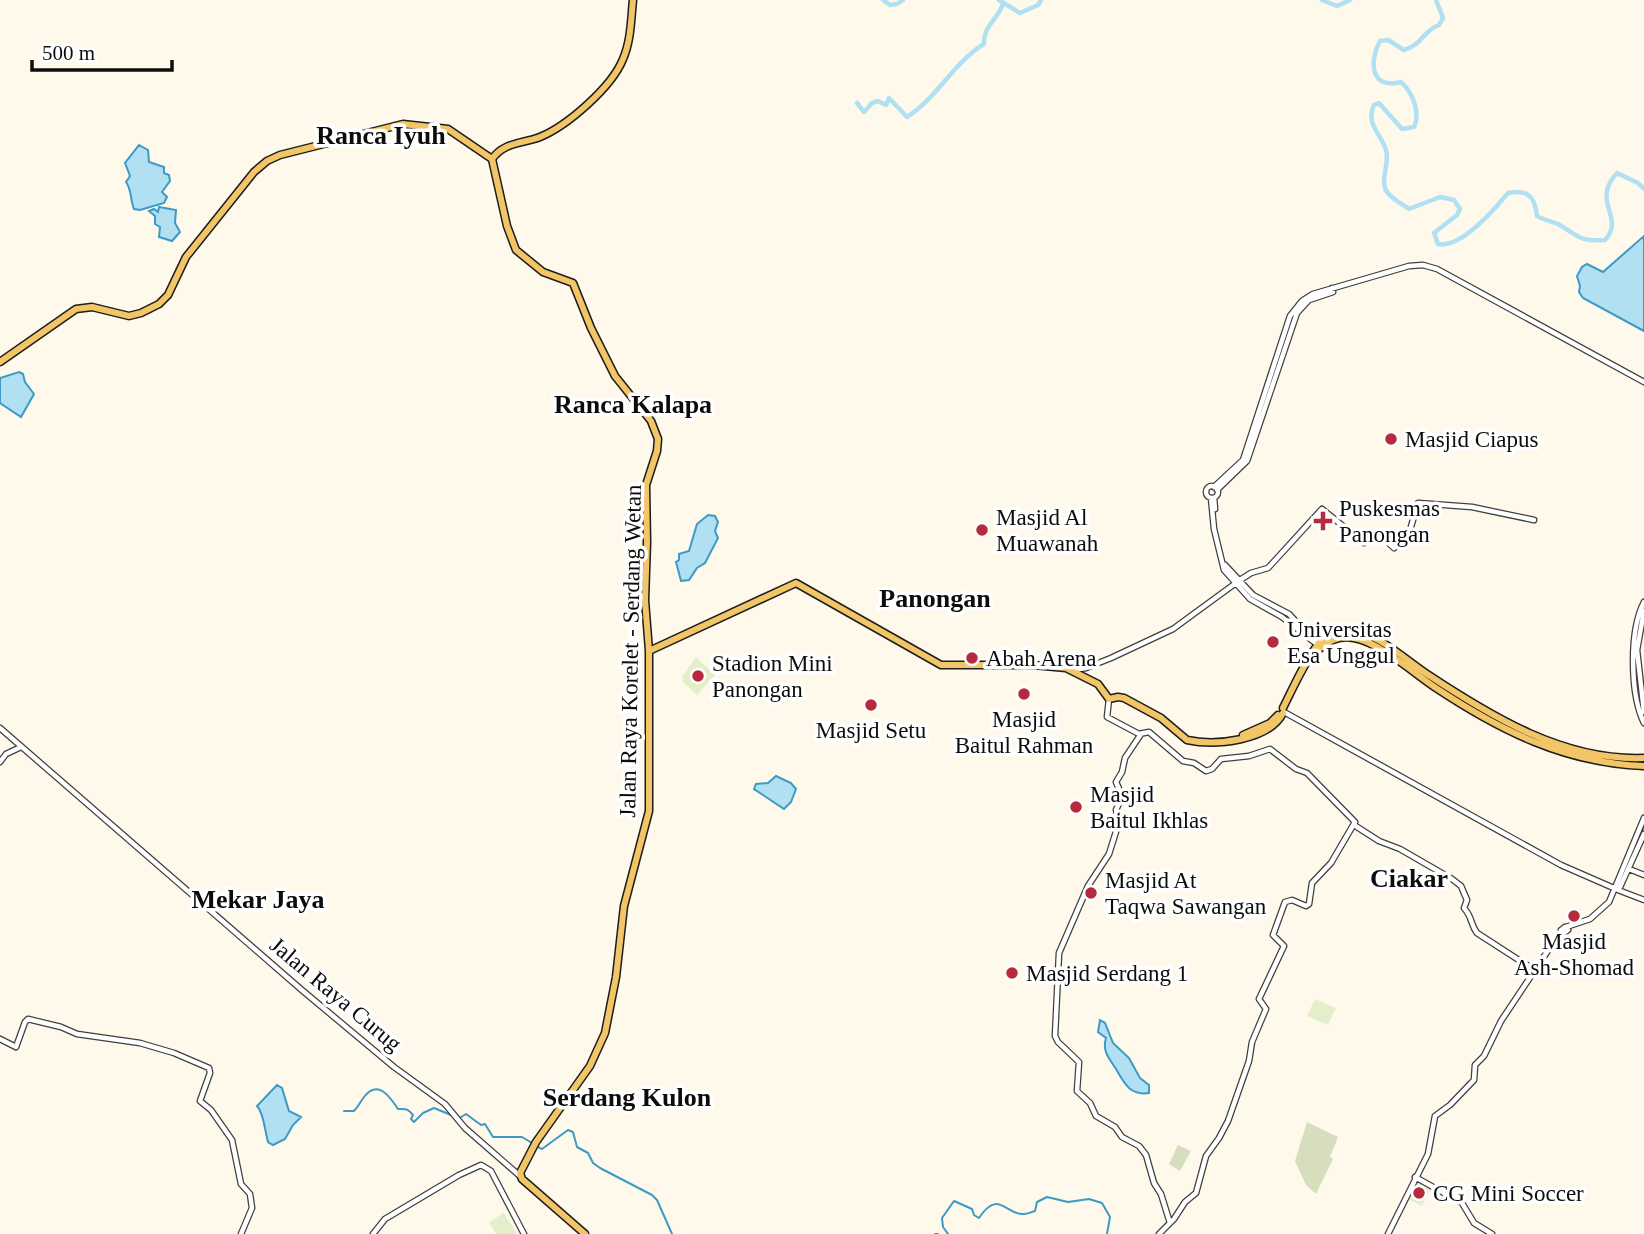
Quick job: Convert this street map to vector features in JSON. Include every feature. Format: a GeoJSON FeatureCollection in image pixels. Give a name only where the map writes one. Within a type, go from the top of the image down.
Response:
{"type":"FeatureCollection","features":[{"type":"Feature","properties":{"kind":"main road"},"geometry":{"type":"LineString","coordinates":[[0,362],[76,309],[92,307],[129,316],[159,304],[169,295],[186,257],[254,172],[280,155],[403,124],[448,129],[492,159],[502,148],[542,136],[598,93],[623,60],[634,0]]}},
{"type":"Feature","properties":{"kind":"main road","name":"Jalan Raya Korelet - Serdang Wetan"},"geometry":{"type":"LineString","coordinates":[[492,159],[506,222],[516,250],[538,269],[575,286],[590,326],[615,376],[650,421],[656,433],[657,451],[646,485],[648,816],[624,906],[608,1023],[590,1066],[534,1144],[520,1177]]}},
{"type":"Feature","properties":{"kind":"main road"},"geometry":{"type":"LineString","coordinates":[[649,651],[796,583],[941,665],[1035,665],[1076,670],[1100,685],[1108,698],[1124,698],[1161,718],[1184,739],[1191,741],[1243,739],[1272,726],[1322,641]]}},
{"type":"Feature","properties":{"kind":"main road"},"geometry":{"type":"LineString","coordinates":[[1283,711],[1322,641],[1347,637],[1359,639],[1547,740],[1598,755],[1644,758]]}},
{"type":"Feature","properties":{"kind":"main road"},"geometry":{"type":"LineString","coordinates":[[1417,671],[1476,713],[1545,747],[1592,761],[1644,766]]}},
{"type":"Feature","properties":{"kind":"main road"},"geometry":{"type":"LineString","coordinates":[[520,1177],[585,1234]]}},
{"type":"Feature","properties":{"kind":"street"},"geometry":{"type":"LineString","coordinates":[[1212,498],[1207,495],[1209,487],[1216,488],[1247,461],[1297,313],[1309,300],[1334,292],[1332,288],[1409,266],[1434,267],[1644,382]]}},
{"type":"Feature","properties":{"kind":"street"},"geometry":{"type":"LineString","coordinates":[[1212,498],[1217,495],[1216,488]]}},
{"type":"Feature","properties":{"kind":"street"},"geometry":{"type":"LineString","coordinates":[[1212,498],[1224,564],[1254,595],[1322,641]]}},
{"type":"Feature","properties":{"kind":"street"},"geometry":{"type":"LineString","coordinates":[[1076,670],[1111,658],[1173,629],[1238,581],[1251,573],[1268,568],[1322,509],[1364,543],[1377,533],[1394,548],[1411,528],[1418,503],[1484,509],[1534,520]]}},
{"type":"Feature","properties":{"kind":"street"},"geometry":{"type":"LineString","coordinates":[[1644,601],[1636,624],[1634,650],[1639,709],[1644,723]]}},
{"type":"Feature","properties":{"kind":"street"},"geometry":{"type":"LineString","coordinates":[[1644,611],[1634,650],[1644,712]]}},
{"type":"Feature","properties":{"kind":"street"},"geometry":{"type":"LineString","coordinates":[[1284,615],[1310,640],[1312,655]]}},
{"type":"Feature","properties":{"kind":"street"},"geometry":{"type":"LineString","coordinates":[[1310,640],[1322,641]]}},
{"type":"Feature","properties":{"kind":"street"},"geometry":{"type":"LineString","coordinates":[[1108,698],[1107,717],[1142,734]]}},
{"type":"Feature","properties":{"kind":"street"},"geometry":{"type":"LineString","coordinates":[[1283,711],[1561,865],[1644,900]]}},
{"type":"Feature","properties":{"kind":"street","name":"Jalan Raya Curug"},"geometry":{"type":"LineString","coordinates":[[0,729],[303,991],[454,1114],[520,1177]]}},
{"type":"Feature","properties":{"kind":"street"},"geometry":{"type":"LineString","coordinates":[[1170,1223],[1146,1155],[1139,1146],[1119,1136],[1115,1127],[1095,1115],[1090,1103],[1077,1091],[1079,1061],[1058,1042],[1054,1033],[1059,950],[1085,899],[1088,886],[1108,856],[1119,822],[1116,810],[1122,796],[1116,782],[1122,772],[1125,758],[1142,734],[1149,732],[1183,761],[1207,771],[1221,759],[1249,756],[1270,749],[1296,769],[1306,772],[1354,824],[1376,839],[1400,849],[1460,884],[1466,900],[1464,908],[1471,914],[1477,933],[1536,971]]}},
{"type":"Feature","properties":{"kind":"street"},"geometry":{"type":"LineString","coordinates":[[0,762],[6,754],[22,747]]}},
{"type":"Feature","properties":{"kind":"street"},"geometry":{"type":"LineString","coordinates":[[1627,869],[1644,818]]}},
{"type":"Feature","properties":{"kind":"street"},"geometry":{"type":"LineString","coordinates":[[1159,1234],[1185,1202],[1196,1194],[1206,1156],[1219,1139],[1227,1121],[1249,1061],[1252,1042],[1266,1008],[1259,999],[1284,946],[1273,935],[1285,902],[1292,900],[1308,905],[1312,883],[1331,863],[1354,824]]}},
{"type":"Feature","properties":{"kind":"street"},"geometry":{"type":"LineString","coordinates":[[1388,1234],[1428,1154],[1433,1119],[1474,1080],[1475,1065],[1484,1056],[1501,1021],[1565,930],[1598,914],[1606,906],[1644,834]]}},
{"type":"Feature","properties":{"kind":"street"},"geometry":{"type":"LineString","coordinates":[[1627,869],[1644,876]]}},
{"type":"Feature","properties":{"kind":"street"},"geometry":{"type":"LineString","coordinates":[[0,1039],[16,1047],[26,1019],[79,1035],[140,1043],[174,1053],[209,1068],[200,1101],[211,1110],[232,1140],[241,1184],[250,1194],[252,1209],[241,1234]]}},
{"type":"Feature","properties":{"kind":"street"},"geometry":{"type":"LineString","coordinates":[[373,1234],[387,1217],[481,1165],[491,1171],[524,1234]]}},
{"type":"Feature","properties":{"kind":"street"},"geometry":{"type":"LineString","coordinates":[[1415,1178],[1462,1203],[1474,1223],[1492,1234]]}},
{"type":"Feature","properties":{"kind":"green space","name":"Stadion Mini Panongan"},"geometry":{"type":"Polygon","coordinates":[[[696,657],[715,675],[697,695],[683,682],[682,677],[696,657]]]}},
{"type":"Feature","properties":{"kind":"green space"},"geometry":{"type":"Polygon","coordinates":[[[1315,999],[1336,1008],[1328,1025],[1307,1016],[1315,999]]]}},
{"type":"Feature","properties":{"kind":"green space"},"geometry":{"type":"Polygon","coordinates":[[[1307,1122],[1338,1137],[1330,1157],[1333,1159],[1316,1194],[1306,1185],[1295,1161],[1307,1122]]]}},
{"type":"Feature","properties":{"kind":"green space"},"geometry":{"type":"Polygon","coordinates":[[[1178,1145],[1191,1151],[1180,1171],[1169,1164],[1178,1145]]]}},
{"type":"Feature","properties":{"kind":"green space","name":"CG Mini Soccer"},"geometry":{"type":"Polygon","coordinates":[[[1418,1181],[1431,1188],[1422,1206],[1407,1198],[1418,1181]]]}},
{"type":"Feature","properties":{"kind":"green space"},"geometry":{"type":"Polygon","coordinates":[[[504,1213],[517,1234],[496,1234],[489,1222],[504,1213]]]}},
{"type":"Feature","properties":{"kind":"water"},"geometry":{"type":"Polygon","coordinates":[[[139,145],[148,150],[149,162],[164,167],[164,173],[169,175],[170,181],[162,192],[167,197],[164,203],[140,210],[134,209],[133,206],[126,182],[130,176],[125,163],[139,145]]]}},
{"type":"Feature","properties":{"kind":"water"},"geometry":{"type":"Polygon","coordinates":[[[159,207],[176,210],[175,223],[180,232],[172,241],[159,237],[160,227],[155,224],[155,216],[149,211],[154,209],[158,212],[159,207]]]}},
{"type":"Feature","properties":{"kind":"water"},"geometry":{"type":"Polygon","coordinates":[[[1644,236],[1644,331],[1583,298],[1579,292],[1577,276],[1587,264],[1603,272],[1644,236]]]}},
{"type":"Feature","properties":{"kind":"water"},"geometry":{"type":"Polygon","coordinates":[[[19,372],[23,374],[25,382],[34,394],[21,417],[0,403],[0,378],[19,372]]]}},
{"type":"Feature","properties":{"kind":"water"},"geometry":{"type":"Polygon","coordinates":[[[708,515],[715,516],[718,522],[715,531],[718,538],[705,563],[697,568],[689,580],[681,581],[676,562],[679,560],[679,554],[689,551],[697,524],[708,515]]]}},
{"type":"Feature","properties":{"kind":"water"},"geometry":{"type":"Polygon","coordinates":[[[776,776],[791,783],[796,789],[791,802],[784,809],[754,789],[756,784],[768,783],[776,776]]]}},
{"type":"Feature","properties":{"kind":"water"},"geometry":{"type":"Polygon","coordinates":[[[1100,1020],[1105,1023],[1113,1043],[1129,1058],[1140,1078],[1149,1085],[1149,1093],[1132,1090],[1122,1079],[1107,1054],[1106,1038],[1098,1032],[1100,1020]]]}},
{"type":"Feature","properties":{"kind":"water"},"geometry":{"type":"Polygon","coordinates":[[[277,1085],[282,1088],[289,1111],[301,1117],[285,1139],[273,1145],[268,1142],[263,1118],[257,1106],[277,1085]]]}},
{"type":"Feature","properties":{"kind":"waterway"},"geometry":{"type":"LineString","coordinates":[[883,0],[890,5],[903,0]]}},
{"type":"Feature","properties":{"kind":"waterway"},"geometry":{"type":"LineString","coordinates":[[999,0],[1020,13],[1038,5],[1041,0]]}},
{"type":"Feature","properties":{"kind":"waterway"},"geometry":{"type":"LineString","coordinates":[[1322,0],[1337,6],[1350,0]]}},
{"type":"Feature","properties":{"kind":"waterway"},"geometry":{"type":"LineString","coordinates":[[1436,0],[1443,18],[1439,25],[1404,50],[1388,40],[1380,41],[1374,57],[1378,78],[1383,82],[1401,82],[1409,91],[1416,109],[1414,127],[1402,129],[1379,103],[1374,105],[1371,118],[1386,150],[1384,183],[1389,194],[1409,209],[1440,197],[1454,200],[1460,209],[1457,215],[1434,233],[1438,244],[1457,241],[1467,235],[1508,193],[1515,192],[1525,193],[1532,199],[1537,216],[1584,239],[1605,240],[1612,224],[1607,192],[1617,173],[1638,183],[1644,189]]}},
{"type":"Feature","properties":{"kind":"waterway"},"geometry":{"type":"LineString","coordinates":[[857,103],[864,112],[872,103],[878,101],[886,105],[889,98],[907,117],[928,100],[973,51],[984,44],[988,27],[1003,4]]}},
{"type":"Feature","properties":{"kind":"waterway"},"geometry":{"type":"LineString","coordinates":[[1639,838],[1644,827]]}},
{"type":"Feature","properties":{"kind":"waterway"},"geometry":{"type":"LineString","coordinates":[[344,1111],[354,1111],[364,1097],[375,1089],[384,1092],[398,1109],[409,1111],[414,1122],[423,1113],[434,1108],[451,1115]]}},
{"type":"Feature","properties":{"kind":"waterway"},"geometry":{"type":"LineString","coordinates":[[458,1119],[466,1114],[481,1125],[485,1124],[493,1137],[522,1137],[532,1143]]}},
{"type":"Feature","properties":{"kind":"waterway"},"geometry":{"type":"LineString","coordinates":[[536,1146],[542,1149],[568,1130],[573,1132],[577,1147],[588,1153],[593,1163],[657,1200],[672,1234]]}},
{"type":"Feature","properties":{"kind":"waterway"},"geometry":{"type":"LineString","coordinates":[[948,1234],[943,1227],[942,1218],[954,1201],[972,1209],[974,1215],[979,1218],[986,1209],[997,1204],[1018,1214],[1035,1211],[1037,1202],[1047,1197],[1068,1202],[1089,1199],[1102,1203],[1110,1217],[1107,1234]]}},
{"type":"Feature","properties":{"kind":"place","name":"Masjid Ciapus"},"geometry":{"type":"Point","coordinates":[1391,439]}},
{"type":"Feature","properties":{"kind":"place","name":"Puskesmas Panongan"},"geometry":{"type":"Point","coordinates":[1323,521]}},
{"type":"Feature","properties":{"kind":"place","name":"Masjid Al Muawanah"},"geometry":{"type":"Point","coordinates":[982,530]}},
{"type":"Feature","properties":{"kind":"place","name":"Universitas Esa Unggul"},"geometry":{"type":"Point","coordinates":[1273,642]}},
{"type":"Feature","properties":{"kind":"place","name":"Abah Arena"},"geometry":{"type":"Point","coordinates":[972,658]}},
{"type":"Feature","properties":{"kind":"place","name":"Stadion Mini Panongan"},"geometry":{"type":"Point","coordinates":[698,676]}},
{"type":"Feature","properties":{"kind":"place","name":"Masjid Baitul Rahman"},"geometry":{"type":"Point","coordinates":[1024,694]}},
{"type":"Feature","properties":{"kind":"place","name":"Masjid Setu"},"geometry":{"type":"Point","coordinates":[871,705]}},
{"type":"Feature","properties":{"kind":"place","name":"Masjid Baitul Ikhlas"},"geometry":{"type":"Point","coordinates":[1076,807]}},
{"type":"Feature","properties":{"kind":"place","name":"Masjid At Taqwa Sawangan"},"geometry":{"type":"Point","coordinates":[1091,893]}},
{"type":"Feature","properties":{"kind":"place","name":"Masjid Ash-Shomad"},"geometry":{"type":"Point","coordinates":[1574,916]}},
{"type":"Feature","properties":{"kind":"place","name":"Masjid Serdang 1"},"geometry":{"type":"Point","coordinates":[1012,973]}},
{"type":"Feature","properties":{"kind":"place","name":"CG Mini Soccer"},"geometry":{"type":"Point","coordinates":[1419,1193]}},
{"type":"Feature","properties":{"kind":"district","name":"Ranca Iyuh"},"geometry":{"type":"Point","coordinates":[381,135]}},
{"type":"Feature","properties":{"kind":"district","name":"Ranca Kalapa"},"geometry":{"type":"Point","coordinates":[633,404]}},
{"type":"Feature","properties":{"kind":"district","name":"Panongan"},"geometry":{"type":"Point","coordinates":[935,598]}},
{"type":"Feature","properties":{"kind":"district","name":"Ciakar"},"geometry":{"type":"Point","coordinates":[1409,878]}},
{"type":"Feature","properties":{"kind":"district","name":"Mekar Jaya"},"geometry":{"type":"Point","coordinates":[258,899]}},
{"type":"Feature","properties":{"kind":"district","name":"Serdang Kulon"},"geometry":{"type":"Point","coordinates":[627,1097]}}]}
